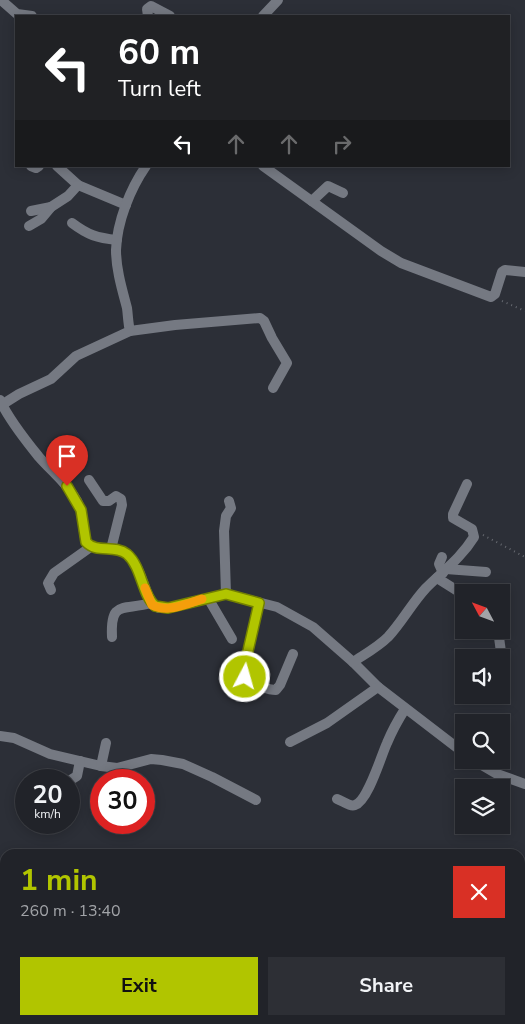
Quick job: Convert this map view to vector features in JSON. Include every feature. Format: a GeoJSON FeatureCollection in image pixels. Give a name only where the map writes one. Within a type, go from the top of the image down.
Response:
{"type":"FeatureCollection","features":[{"type":"Feature","properties":{"kind":"street"},"geometry":{"type":"LineString","coordinates":[[1,0],[17,14],[24,15]]}},
{"type":"Feature","properties":{"kind":"street"},"geometry":{"type":"LineString","coordinates":[[264,15],[273,1]]}},
{"type":"Feature","properties":{"kind":"street"},"geometry":{"type":"LineString","coordinates":[[148,15],[147,10],[150,6],[168,15]]}},
{"type":"Feature","properties":{"kind":"street"},"geometry":{"type":"LineString","coordinates":[[58,167],[78,185],[126,205]]}},
{"type":"Feature","properties":{"kind":"street"},"geometry":{"type":"LineString","coordinates":[[130,331],[117,262],[117,240],[126,205],[134,184],[145,167]]}},
{"type":"Feature","properties":{"kind":"street"},"geometry":{"type":"LineString","coordinates":[[264,167],[392,258],[425,272],[491,297],[495,294],[502,272],[505,270],[525,272]]}},
{"type":"Feature","properties":{"kind":"street"},"geometry":{"type":"LineString","coordinates":[[29,226],[41,219],[51,207],[68,196],[78,185]]}},
{"type":"Feature","properties":{"kind":"street"},"geometry":{"type":"LineString","coordinates":[[312,201],[328,186],[343,193]]}},
{"type":"Feature","properties":{"kind":"street"},"geometry":{"type":"LineString","coordinates":[[31,211],[51,207]]}},
{"type":"Feature","properties":{"kind":"street"},"geometry":{"type":"LineString","coordinates":[[72,223],[87,234],[117,240]]}},
{"type":"Feature","properties":{"kind":"street"},"geometry":{"type":"LineString","coordinates":[[273,388],[287,363],[264,321],[260,318],[130,331],[76,356],[51,380],[1,403],[39,457],[72,494],[81,510],[85,540],[92,546],[101,549],[123,552],[132,559],[151,603],[157,607],[168,608],[226,594],[277,607],[313,627],[378,687],[455,746]]}},
{"type":"Feature","properties":{"kind":"street"},"geometry":{"type":"LineString","coordinates":[[89,480],[103,501],[108,501],[116,496],[121,499],[122,505],[111,549]]}},
{"type":"Feature","properties":{"kind":"street"},"geometry":{"type":"LineString","coordinates":[[353,662],[389,636],[410,606],[467,549],[474,537],[472,529],[453,518],[467,484]]}},
{"type":"Feature","properties":{"kind":"street"},"geometry":{"type":"LineString","coordinates":[[226,594],[224,531],[226,516],[231,508],[229,501]]}},
{"type":"Feature","properties":{"kind":"street"},"geometry":{"type":"LineString","coordinates":[[51,590],[48,583],[54,573],[92,546]]}},
{"type":"Feature","properties":{"kind":"street"},"geometry":{"type":"LineString","coordinates":[[442,557],[439,564],[442,573],[455,586]]}},
{"type":"Feature","properties":{"kind":"street"},"geometry":{"type":"LineString","coordinates":[[442,573],[486,572]]}},
{"type":"Feature","properties":{"kind":"street"},"geometry":{"type":"LineString","coordinates":[[208,598],[232,639]]}},
{"type":"Feature","properties":{"kind":"street"},"geometry":{"type":"LineString","coordinates":[[112,637],[113,616],[116,612],[126,606],[151,603]]}},
{"type":"Feature","properties":{"kind":"street"},"geometry":{"type":"LineString","coordinates":[[259,603],[245,664],[245,677],[252,684],[276,690],[293,654]]}},
{"type":"Feature","properties":{"kind":"street"},"geometry":{"type":"LineString","coordinates":[[290,742],[327,723],[378,687]]}},
{"type":"Feature","properties":{"kind":"street"},"geometry":{"type":"LineString","coordinates":[[337,799],[353,806],[362,800],[374,776],[386,744],[405,709]]}},
{"type":"Feature","properties":{"kind":"street"},"geometry":{"type":"LineString","coordinates":[[0,736],[14,738],[50,754],[101,766],[117,768],[150,759],[176,763],[200,771],[256,800]]}},
{"type":"Feature","properties":{"kind":"street"},"geometry":{"type":"LineString","coordinates":[[101,766],[106,743]]}},
{"type":"Feature","properties":{"kind":"street"},"geometry":{"type":"LineString","coordinates":[[78,769],[80,761]]}},
{"type":"Feature","properties":{"kind":"street"},"geometry":{"type":"LineString","coordinates":[[488,769],[525,784]]}},
{"type":"Feature","properties":{"kind":"path"},"geometry":{"type":"LineString","coordinates":[[491,297],[525,311]]}},
{"type":"Feature","properties":{"kind":"path"},"geometry":{"type":"LineString","coordinates":[[474,537],[484,535],[525,557]]}},
{"type":"Feature","properties":{"kind":"slow traffic"},"geometry":{"type":"LineString","coordinates":[[145,588],[152,605],[159,608],[168,608],[202,599]]}},
{"type":"Feature","properties":{"kind":"route"},"geometry":{"type":"LineString","coordinates":[[67,486],[81,510],[86,542],[95,548],[117,549],[132,559],[152,605],[168,608],[220,594],[246,598],[259,603],[245,664],[245,677]]}}]}
